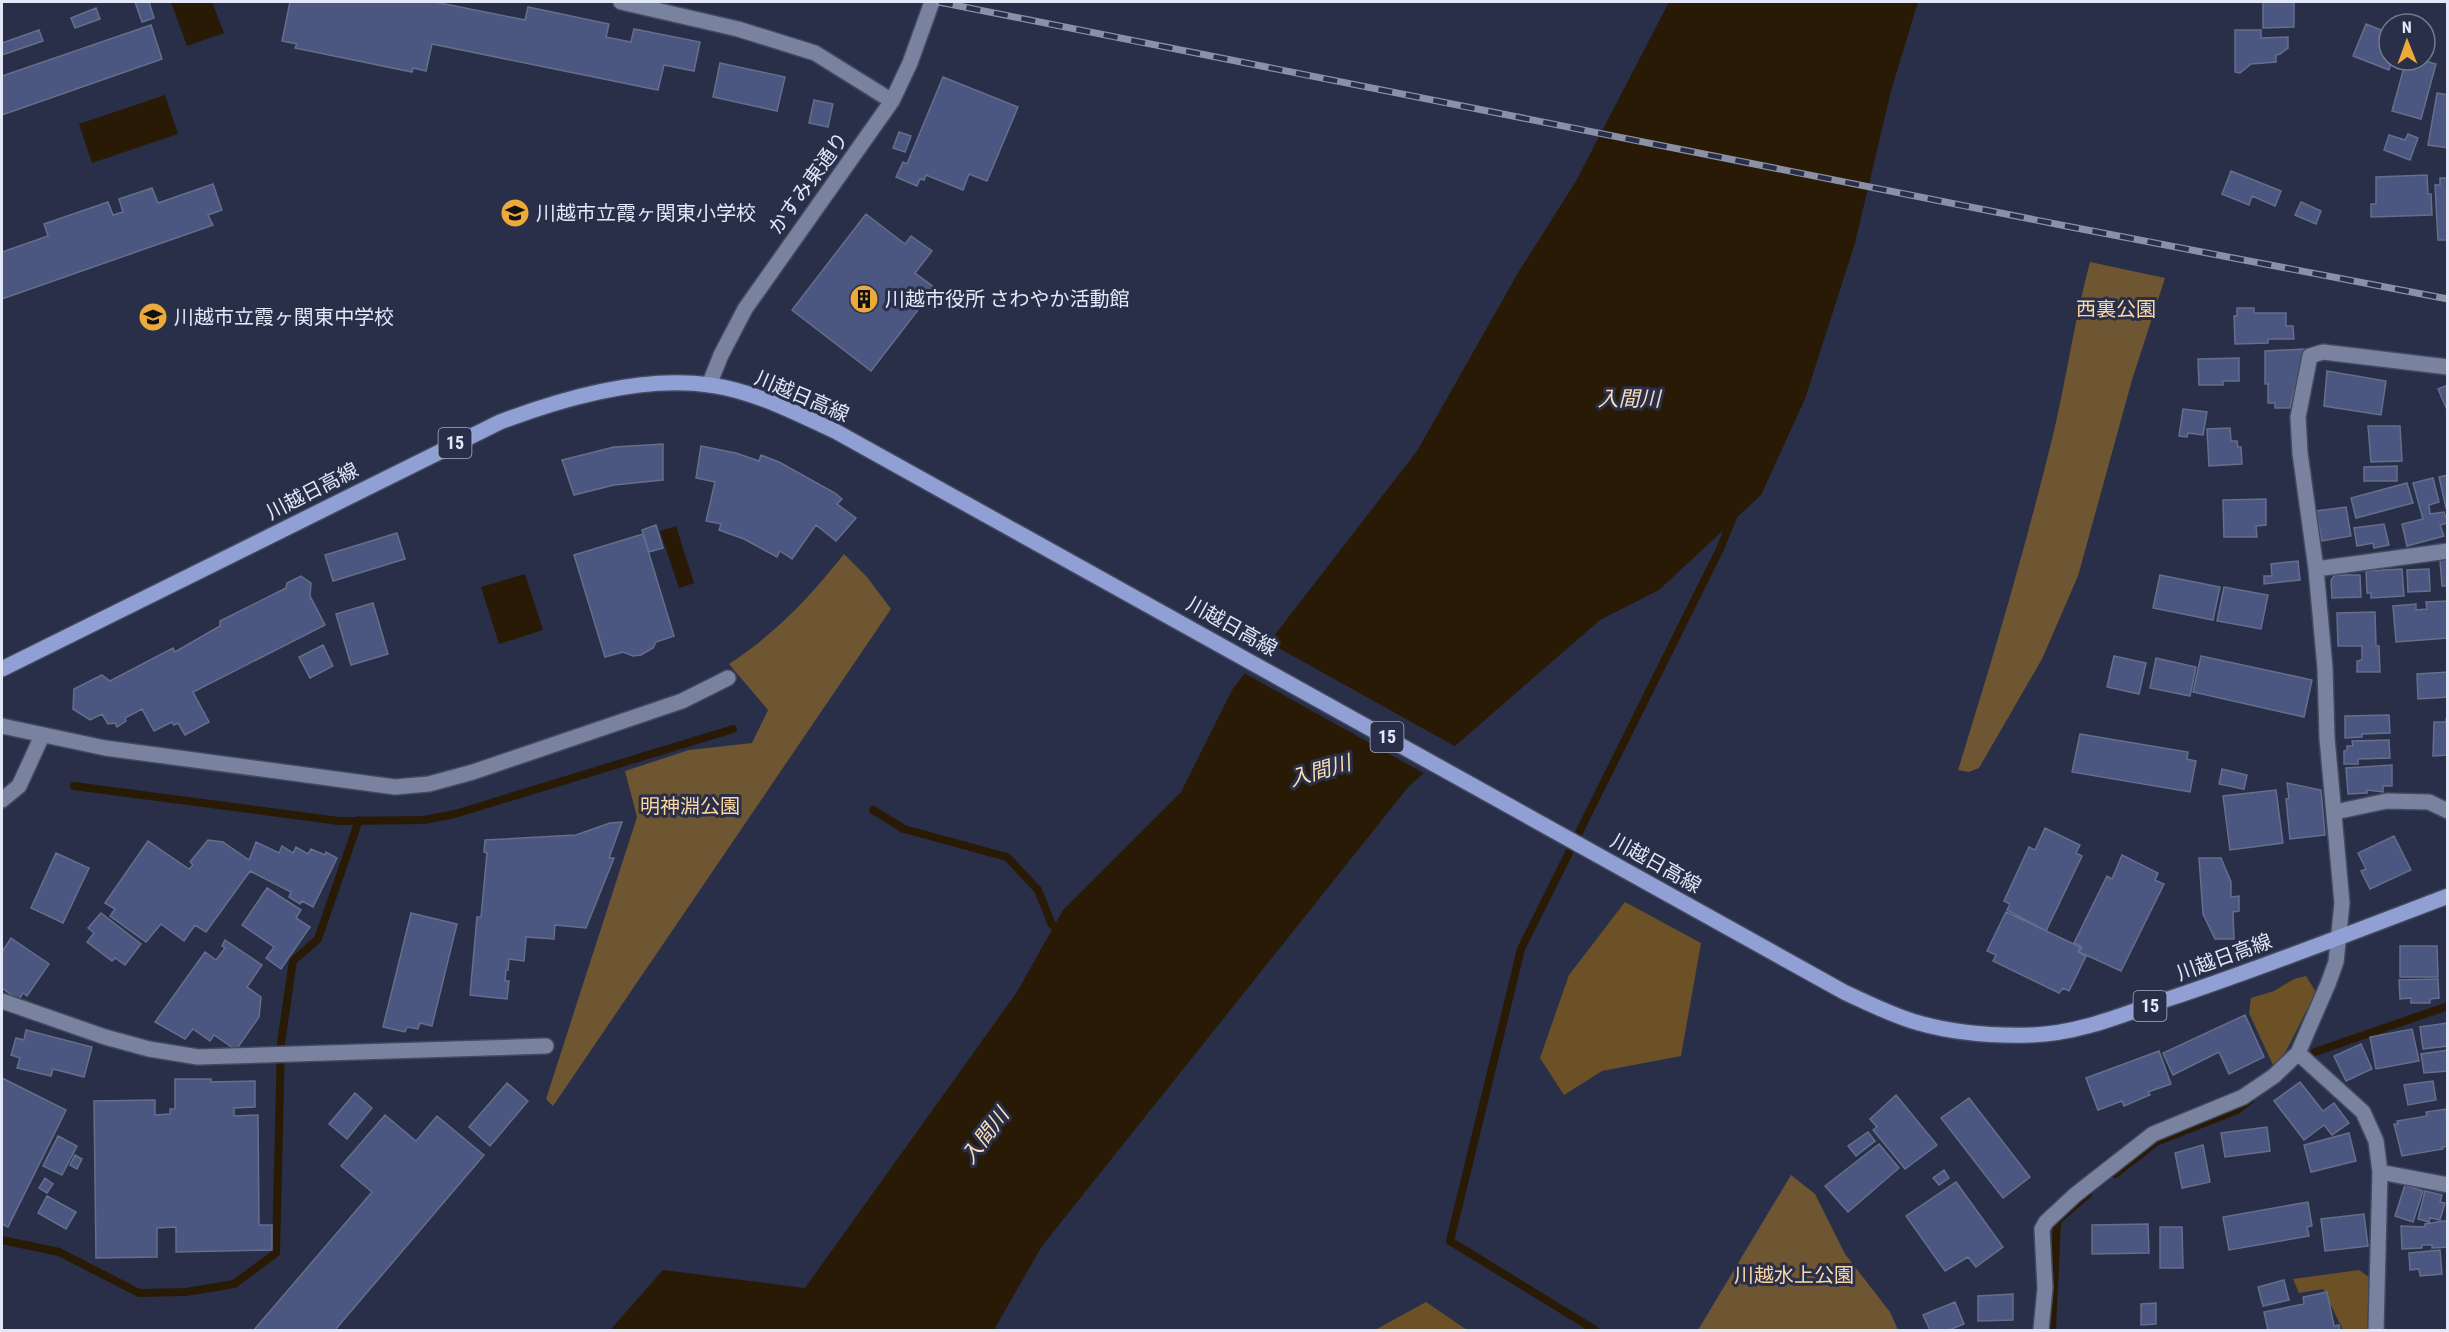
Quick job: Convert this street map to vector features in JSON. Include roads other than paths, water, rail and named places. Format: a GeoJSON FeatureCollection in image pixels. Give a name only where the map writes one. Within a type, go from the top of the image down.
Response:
{"type":"FeatureCollection","features":[{"type":"Feature","properties":{"kind":"main road","name":"川越日高線"},"geometry":{"type":"LineString","coordinates":[[2,669],[500,422],[550,403],[588,394],[664,384],[709,385],[734,390],[799,414],[930,482],[1844,992],[1886,1012],[1919,1023],[1957,1030],[2033,1035],[2070,1029],[2114,1018],[2339,938],[2448,896]]}},
{"type":"Feature","properties":{"kind":"street"},"geometry":{"type":"LineString","coordinates":[[621,2],[738,29],[815,53],[892,101]]}},
{"type":"Feature","properties":{"kind":"street","name":"かすみ東通り"},"geometry":{"type":"LineString","coordinates":[[709,385],[721,355],[745,309],[892,101],[910,63],[932,2]]}},
{"type":"Feature","properties":{"kind":"street"},"geometry":{"type":"LineString","coordinates":[[2041,1330],[2045,1288],[2042,1229],[2046,1222],[2075,1195],[2153,1134],[2243,1096],[2274,1076],[2298,1053],[2336,962],[2342,903],[2327,738],[2325,668],[2316,569],[2300,453],[2298,417],[2310,356],[2323,352],[2448,367]]}},
{"type":"Feature","properties":{"kind":"street"},"geometry":{"type":"LineString","coordinates":[[2316,569],[2448,551]]}},
{"type":"Feature","properties":{"kind":"street"},"geometry":{"type":"LineString","coordinates":[[2,726],[42,736],[208,763],[395,788],[429,784],[473,772],[682,701],[729,678]]}},
{"type":"Feature","properties":{"kind":"street"},"geometry":{"type":"LineString","coordinates":[[2,800],[19,786],[42,736]]}},
{"type":"Feature","properties":{"kind":"street"},"geometry":{"type":"LineString","coordinates":[[2335,812],[2386,801],[2428,802],[2448,811]]}},
{"type":"Feature","properties":{"kind":"street"},"geometry":{"type":"LineString","coordinates":[[2,1001],[105,1037],[149,1049],[198,1057],[546,1046]]}},
{"type":"Feature","properties":{"kind":"street"},"geometry":{"type":"LineString","coordinates":[[2298,1053],[2363,1112],[2376,1141],[2380,1172],[2376,1330]]}},
{"type":"Feature","properties":{"kind":"street"},"geometry":{"type":"LineString","coordinates":[[2380,1172],[2448,1185]]}},
{"type":"Feature","properties":{"kind":"water"},"geometry":{"type":"Polygon","coordinates":[[[171,2],[212,2],[224,33],[187,46],[171,2]]]}},
{"type":"Feature","properties":{"kind":"water","name":"入間川"},"geometry":{"type":"Polygon","coordinates":[[[1669,2],[1918,2],[1891,91],[1855,243],[1805,399],[1761,495],[1659,590],[1600,620],[1409,786],[1042,1246],[994,1330],[610,1330],[663,1270],[805,1288],[1017,992],[1063,910],[1181,792],[1232,690],[1417,451],[1518,273],[1576,181],[1669,2]]]}},
{"type":"Feature","properties":{"kind":"water"},"geometry":{"type":"Polygon","coordinates":[[[165,95],[178,134],[92,163],[79,124],[165,95]]]}},
{"type":"Feature","properties":{"kind":"water"},"geometry":{"type":"Polygon","coordinates":[[[676,526],[694,583],[679,588],[660,531],[676,526]]]}},
{"type":"Feature","properties":{"kind":"water"},"geometry":{"type":"Polygon","coordinates":[[[525,574],[543,630],[499,644],[481,587],[525,574]]]}},
{"type":"Feature","properties":{"kind":"waterway"},"geometry":{"type":"LineString","coordinates":[[1595,1330],[1450,1241],[1521,949],[1720,549],[1733,517]]}},
{"type":"Feature","properties":{"kind":"waterway"},"geometry":{"type":"LineString","coordinates":[[74,786],[339,821],[424,820],[455,814],[733,729]]}},
{"type":"Feature","properties":{"kind":"waterway"},"geometry":{"type":"LineString","coordinates":[[873,810],[904,829],[1007,857],[1038,890],[1052,925],[1061,929]]}},
{"type":"Feature","properties":{"kind":"waterway"},"geometry":{"type":"LineString","coordinates":[[2,1240],[59,1252],[139,1293],[186,1292],[234,1284],[276,1253],[281,1043],[293,961],[318,939],[359,820]]}},
{"type":"Feature","properties":{"kind":"waterway"},"geometry":{"type":"LineString","coordinates":[[2315,1052],[2448,1006]]}},
{"type":"Feature","properties":{"kind":"waterway"},"geometry":{"type":"LineString","coordinates":[[2115,1174],[2156,1142],[2237,1110],[2250,1100]]}},
{"type":"Feature","properties":{"kind":"waterway"},"geometry":{"type":"LineString","coordinates":[[2052,1330],[2057,1221],[2088,1194]]}},
{"type":"Feature","properties":{"kind":"railway"},"geometry":{"type":"LineString","coordinates":[[939,2],[2066,226],[2448,299]]}},
{"type":"Feature","properties":{"kind":"place","name":"川越市立霞ヶ関東小学校"},"geometry":{"type":"Point","coordinates":[515,213]}},
{"type":"Feature","properties":{"kind":"place","name":"川越市役所 さわやか活動館"},"geometry":{"type":"Point","coordinates":[864,299]}},
{"type":"Feature","properties":{"kind":"place","name":"川越市立霞ヶ関東中学校"},"geometry":{"type":"Point","coordinates":[153,317]}},
{"type":"Feature","properties":{"kind":"park label","name":"西裏公園"},"geometry":{"type":"Point","coordinates":[2116,309]}},
{"type":"Feature","properties":{"kind":"park label","name":"明神淵公園"},"geometry":{"type":"Point","coordinates":[690,806]}},
{"type":"Feature","properties":{"kind":"park label","name":"川越水上公園"},"geometry":{"type":"Point","coordinates":[1794,1275]}}]}
